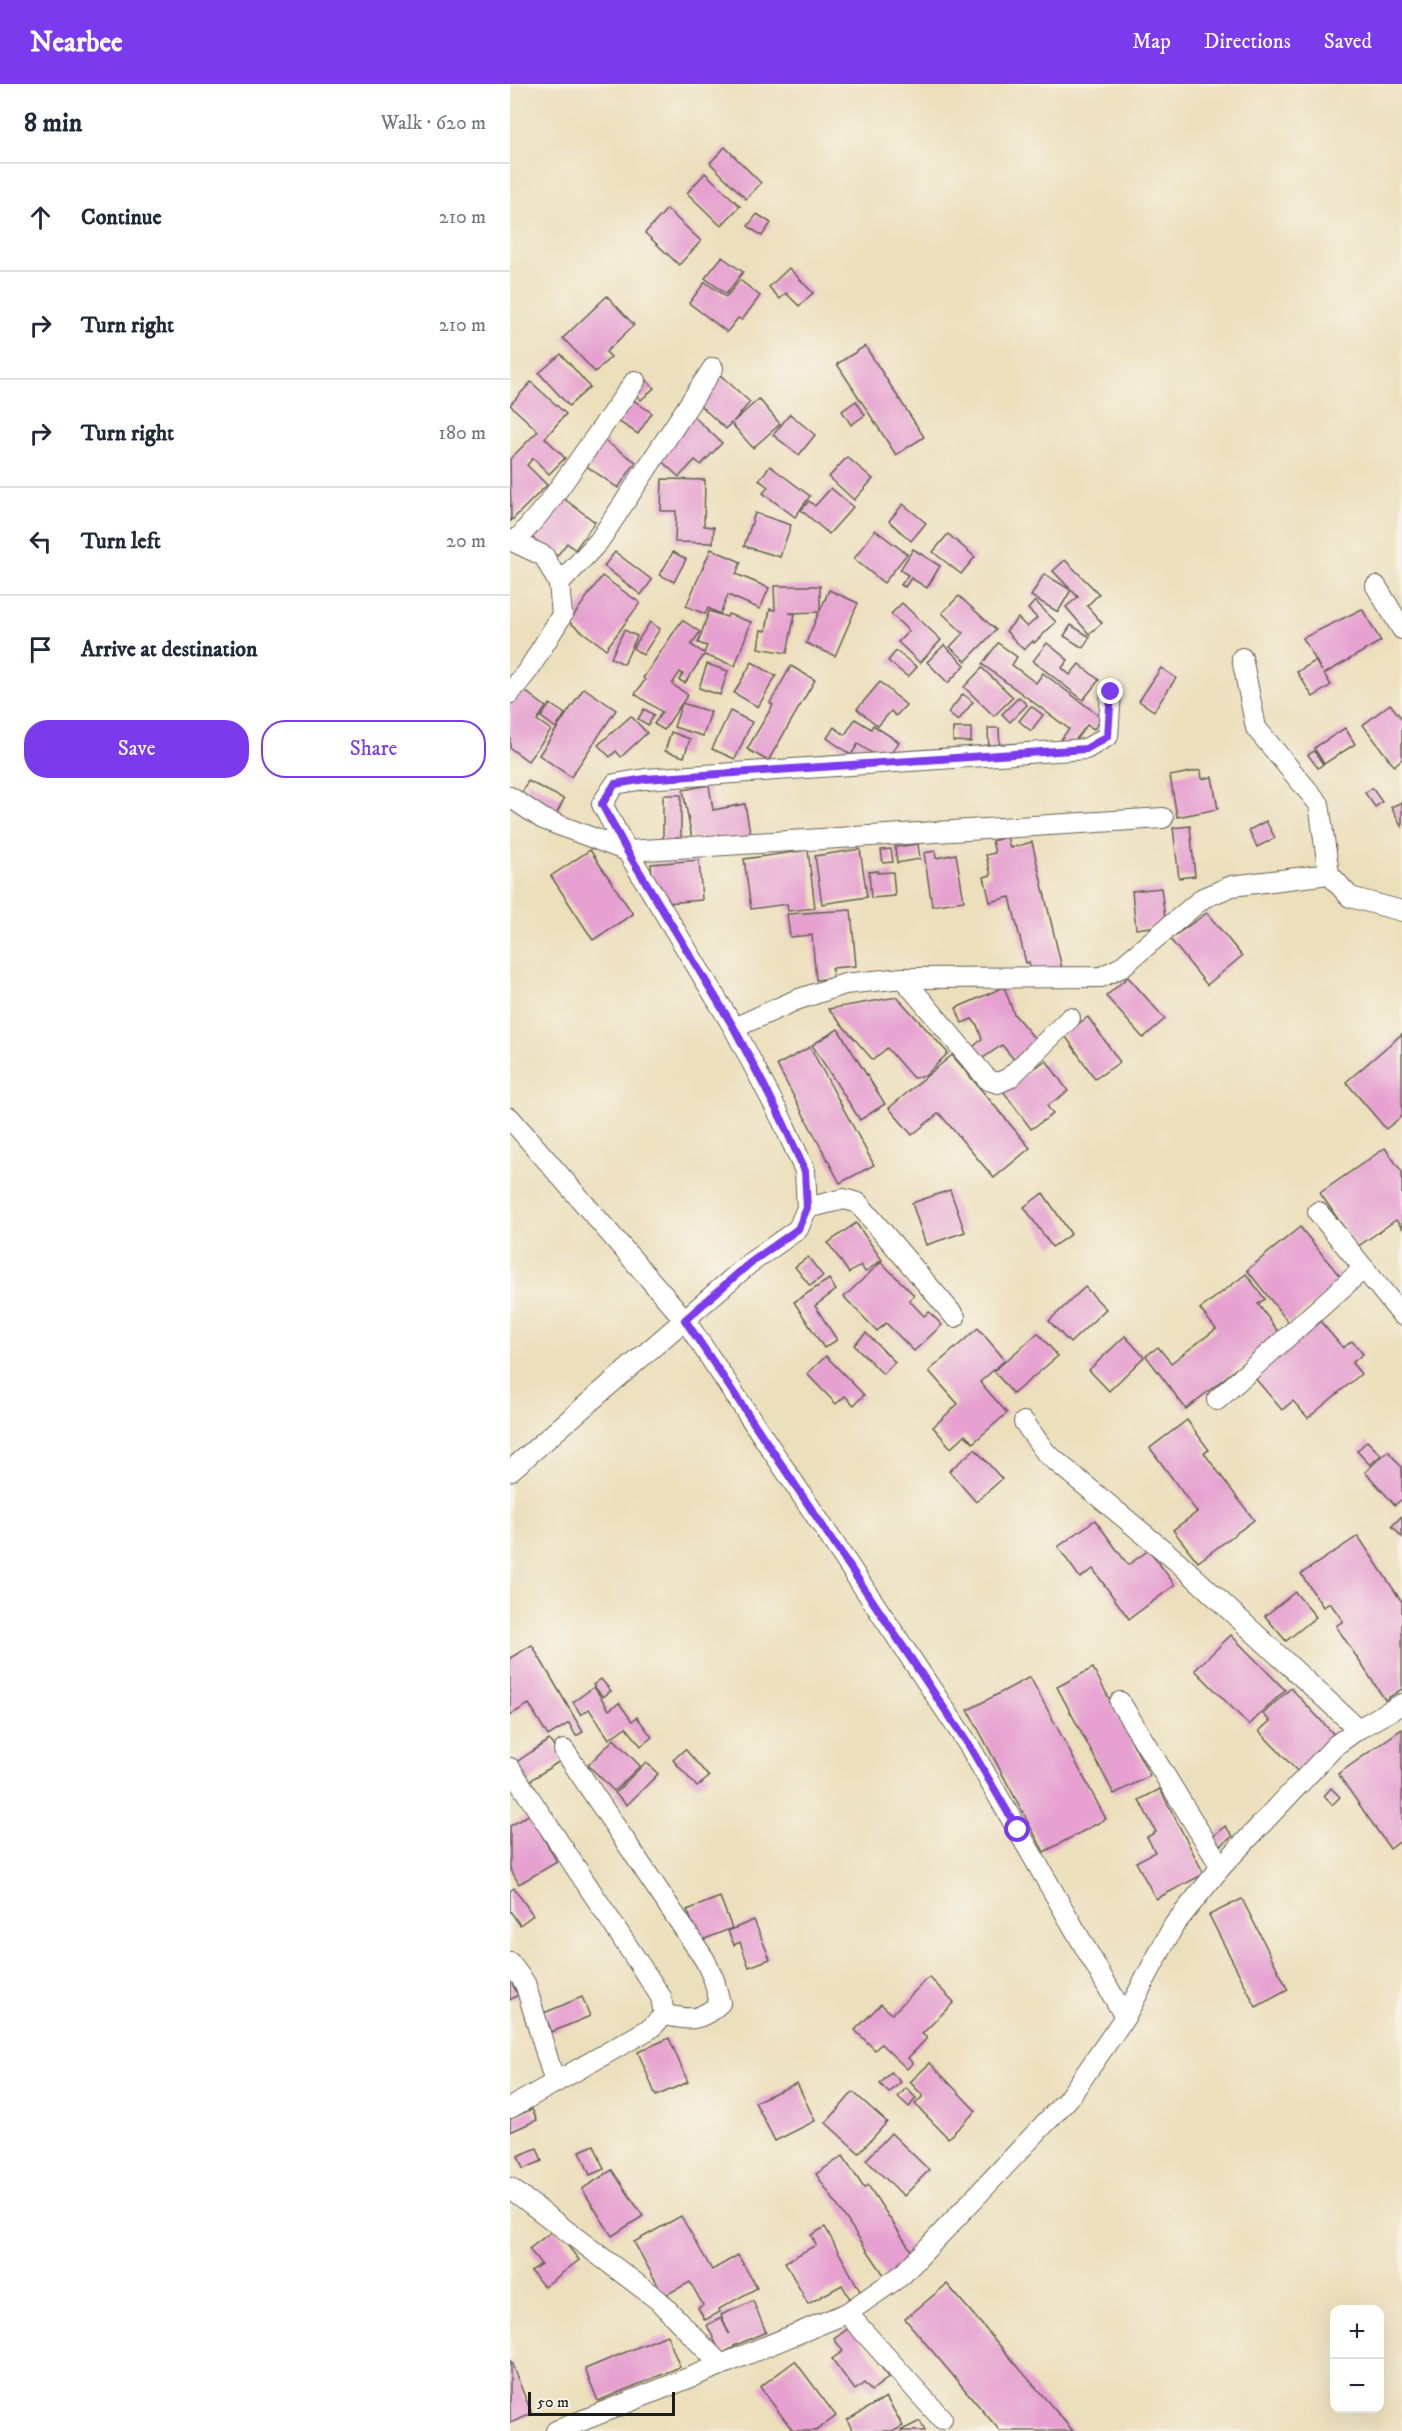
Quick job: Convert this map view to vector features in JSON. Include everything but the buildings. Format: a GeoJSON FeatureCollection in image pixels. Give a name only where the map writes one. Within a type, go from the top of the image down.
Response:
{"type":"FeatureCollection","features":[{"type":"Feature","properties":{"kind":"street"},"geometry":{"type":"LineString","coordinates":[[559,584],[599,541],[713,368]]}},
{"type":"Feature","properties":{"kind":"street"},"geometry":{"type":"LineString","coordinates":[[510,693],[529,669],[562,615],[559,584],[544,556],[513,541],[550,501],[635,381]]}},
{"type":"Feature","properties":{"kind":"street"},"geometry":{"type":"LineString","coordinates":[[1376,586],[1402,628]]}},
{"type":"Feature","properties":{"kind":"street"},"geometry":{"type":"LineString","coordinates":[[1242,658],[1256,728],[1319,804],[1329,874],[1350,897],[1402,911]]}},
{"type":"Feature","properties":{"kind":"street"},"geometry":{"type":"LineString","coordinates":[[510,1471],[750,1263],[798,1229],[807,1208],[805,1171],[782,1120],[734,1028],[627,851],[602,804],[615,784],[657,778],[1086,749],[1108,736],[1111,692]]}},
{"type":"Feature","properties":{"kind":"street"},"geometry":{"type":"LineString","coordinates":[[510,797],[543,819],[627,851],[1163,818]]}},
{"type":"Feature","properties":{"kind":"street"},"geometry":{"type":"LineString","coordinates":[[734,1028],[796,1000],[845,984],[903,978],[1101,978],[1120,968],[1203,898],[1232,886],[1329,874]]}},
{"type":"Feature","properties":{"kind":"street"},"geometry":{"type":"LineString","coordinates":[[903,978],[988,1080],[998,1083],[1009,1078],[1070,1018]]}},
{"type":"Feature","properties":{"kind":"street"},"geometry":{"type":"LineString","coordinates":[[510,1118],[685,1320],[970,1747],[1125,2017]]}},
{"type":"Feature","properties":{"kind":"street"},"geometry":{"type":"LineString","coordinates":[[807,1208],[844,1199],[858,1203],[955,1317]]}},
{"type":"Feature","properties":{"kind":"street"},"geometry":{"type":"LineString","coordinates":[[1318,1212],[1402,1315]]}},
{"type":"Feature","properties":{"kind":"street"},"geometry":{"type":"LineString","coordinates":[[1217,1400],[1364,1268]]}},
{"type":"Feature","properties":{"kind":"street"},"geometry":{"type":"LineString","coordinates":[[1024,1422],[1046,1453],[1179,1563],[1358,1729]]}},
{"type":"Feature","properties":{"kind":"street"},"geometry":{"type":"LineString","coordinates":[[1120,1702],[1221,1868]]}},
{"type":"Feature","properties":{"kind":"street"},"geometry":{"type":"LineString","coordinates":[[556,2431],[847,2313],[902,2275],[1068,2099],[1125,2017],[1174,1925],[1221,1868],[1336,1745],[1358,1729],[1401,1707]]}},
{"type":"Feature","properties":{"kind":"street"},"geometry":{"type":"LineString","coordinates":[[564,1750],[705,1960],[714,1980],[720,2002],[707,2014],[689,2020],[664,2015]]}},
{"type":"Feature","properties":{"kind":"street"},"geometry":{"type":"LineString","coordinates":[[510,1768],[661,1997],[664,2015]]}},
{"type":"Feature","properties":{"kind":"street"},"geometry":{"type":"LineString","coordinates":[[510,1963],[525,1983],[555,2083]]}},
{"type":"Feature","properties":{"kind":"street"},"geometry":{"type":"LineString","coordinates":[[510,2108],[651,2028],[664,2015]]}},
{"type":"Feature","properties":{"kind":"street"},"geometry":{"type":"LineString","coordinates":[[510,2188],[658,2300],[722,2364]]}},
{"type":"Feature","properties":{"kind":"street"},"geometry":{"type":"LineString","coordinates":[[847,2313],[942,2419]]}},
{"type":"Feature","properties":{"kind":"route"},"geometry":{"type":"LineString","coordinates":[[1018,1830],[970,1747],[685,1320],[750,1263],[798,1229],[807,1208],[805,1171],[782,1120],[734,1028],[627,851],[602,804],[615,784],[645,779],[1086,749],[1108,736],[1111,692]]}}]}
